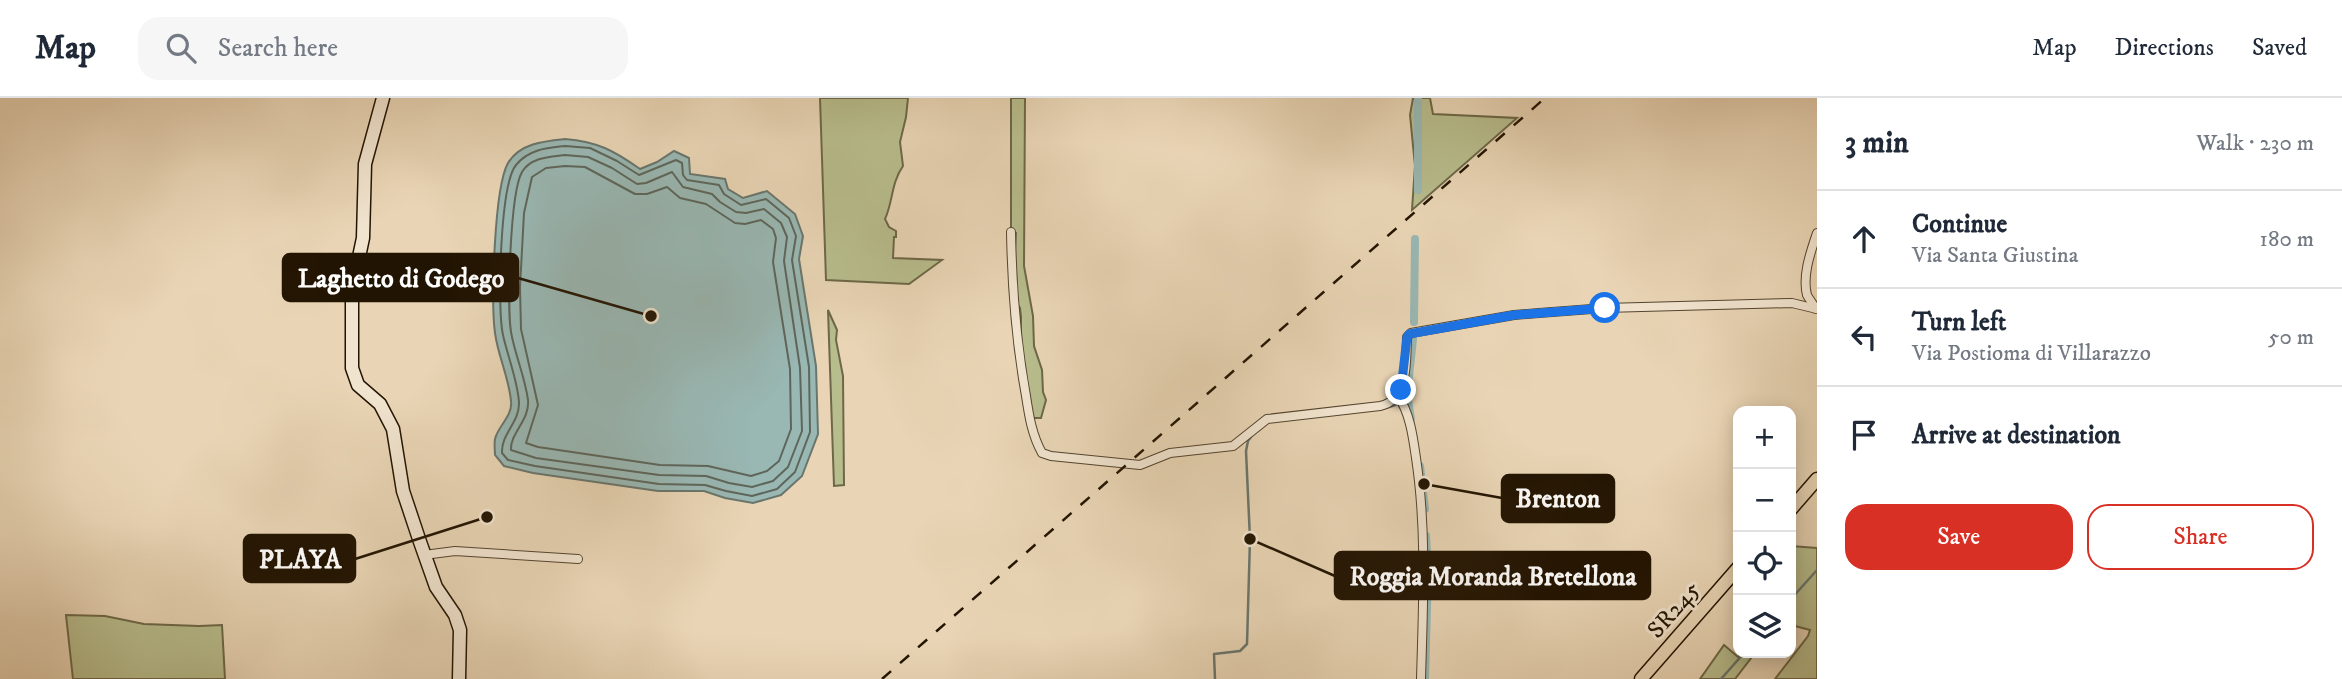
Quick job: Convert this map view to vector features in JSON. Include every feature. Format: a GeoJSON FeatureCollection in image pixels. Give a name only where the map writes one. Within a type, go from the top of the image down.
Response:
{"type":"FeatureCollection","features":[{"type":"Feature","properties":{"kind":"main road"},"geometry":{"type":"LineString","coordinates":[[1796,503],[1817,479]]}},
{"type":"Feature","properties":{"kind":"main road","name":"SR245"},"geometry":{"type":"LineString","coordinates":[[1641,679],[1733,574]]}},
{"type":"Feature","properties":{"kind":"street"},"geometry":{"type":"LineString","coordinates":[[383,98],[365,164],[363,238],[352,290],[351,361],[356,382],[380,404],[393,429],[403,491],[424,555],[436,587],[460,630],[459,679]]}},
{"type":"Feature","properties":{"kind":"street"},"geometry":{"type":"LineString","coordinates":[[1011,232],[1012,290],[1020,366],[1033,433],[1042,453],[1140,465],[1170,453],[1233,446],[1267,419],[1380,406],[1401,400]]}},
{"type":"Feature","properties":{"kind":"street"},"geometry":{"type":"LineString","coordinates":[[1817,233],[1808,260],[1807,295],[1817,309]]}},
{"type":"Feature","properties":{"kind":"street"},"geometry":{"type":"LineString","coordinates":[[1421,679],[1424,556],[1420,491],[1412,436],[1401,400],[1407,337],[1417,332],[1514,315],[1605,308],[1792,303],[1817,309]]}},
{"type":"Feature","properties":{"kind":"street"},"geometry":{"type":"LineString","coordinates":[[424,555],[456,551],[578,559]]}},
{"type":"Feature","properties":{"kind":"green space"},"geometry":{"type":"Polygon","coordinates":[[[820,98],[908,98],[900,142],[903,166],[896,179],[885,219],[889,227],[896,231],[893,258],[942,260],[909,284],[826,280],[820,98]]]}},
{"type":"Feature","properties":{"kind":"green space"},"geometry":{"type":"Polygon","coordinates":[[[1011,98],[1025,98],[1024,266],[1033,316],[1034,346],[1042,370],[1046,400],[1041,418],[1029,418],[1021,356],[1020,308],[1012,297],[1016,233],[1011,232],[1011,98]]]}},
{"type":"Feature","properties":{"kind":"green space"},"geometry":{"type":"Polygon","coordinates":[[[1413,98],[1430,98],[1433,114],[1517,118],[1412,210],[1415,166],[1410,115],[1413,98]]]}},
{"type":"Feature","properties":{"kind":"green space"},"geometry":{"type":"Polygon","coordinates":[[[828,310],[837,330],[836,340],[843,376],[844,485],[834,486],[828,310]]]}},
{"type":"Feature","properties":{"kind":"green space"},"geometry":{"type":"Polygon","coordinates":[[[1796,546],[1817,548],[1817,679],[1775,679],[1791,658],[1796,658],[1796,652],[1810,630],[1796,626],[1796,546]]]}},
{"type":"Feature","properties":{"kind":"green space"},"geometry":{"type":"Polygon","coordinates":[[[66,615],[105,616],[144,624],[222,625],[225,679],[73,679],[66,615]]]}},
{"type":"Feature","properties":{"kind":"green space"},"geometry":{"type":"Polygon","coordinates":[[[1724,645],[1733,653],[1733,658],[1751,658],[1735,679],[1700,679],[1724,645]]]}},
{"type":"Feature","properties":{"kind":"water"},"geometry":{"type":"Polygon","coordinates":[[[565,139],[605,148],[640,169],[674,151],[689,158],[690,174],[725,179],[728,189],[743,198],[767,191],[795,214],[803,236],[799,259],[816,366],[818,434],[802,476],[781,495],[753,503],[704,491],[658,491],[533,473],[504,466],[495,455],[495,439],[511,406],[496,342],[494,318],[495,246],[503,176],[508,163],[519,151],[534,144],[565,139]]]}},
{"type":"Feature","properties":{"kind":"waterway"},"geometry":{"type":"LineString","coordinates":[[1418,98],[1418,190]]}},
{"type":"Feature","properties":{"kind":"waterway"},"geometry":{"type":"LineString","coordinates":[[1414,322],[1415,239]]}},
{"type":"Feature","properties":{"kind":"waterway"},"geometry":{"type":"LineString","coordinates":[[1411,419],[1407,394],[1413,339]]}},
{"type":"Feature","properties":{"kind":"waterway"},"geometry":{"type":"LineString","coordinates":[[1384,408],[1397,404],[1407,394]]}},
{"type":"Feature","properties":{"kind":"waterway"},"geometry":{"type":"LineString","coordinates":[[1215,679],[1214,654],[1240,651],[1247,644],[1250,539],[1246,451],[1253,434]]}},
{"type":"Feature","properties":{"kind":"waterway"},"geometry":{"type":"LineString","coordinates":[[1420,466],[1425,509]]}},
{"type":"Feature","properties":{"kind":"waterway"},"geometry":{"type":"LineString","coordinates":[[1425,679],[1428,571],[1426,536]]}},
{"type":"Feature","properties":{"kind":"waterway"},"geometry":{"type":"LineString","coordinates":[[1795,595],[1817,570]]}},
{"type":"Feature","properties":{"kind":"waterway"},"geometry":{"type":"LineString","coordinates":[[1721,679],[1740,658]]}},
{"type":"Feature","properties":{"kind":"railway"},"geometry":{"type":"LineString","coordinates":[[882,679],[1545,98]]}},
{"type":"Feature","properties":{"kind":"place","name":"Laghetto di Godego"},"geometry":{"type":"Point","coordinates":[651,316]}},
{"type":"Feature","properties":{"kind":"place","name":"Brenton"},"geometry":{"type":"Point","coordinates":[1424,484]}},
{"type":"Feature","properties":{"kind":"place","name":"PLAYA"},"geometry":{"type":"Point","coordinates":[487,517]}},
{"type":"Feature","properties":{"kind":"place","name":"Roggia Moranda Bretellona"},"geometry":{"type":"Point","coordinates":[1250,539]}},
{"type":"Feature","properties":{"kind":"route"},"geometry":{"type":"LineString","coordinates":[[1401,390],[1409,334],[1514,315],[1605,308]]}}]}
